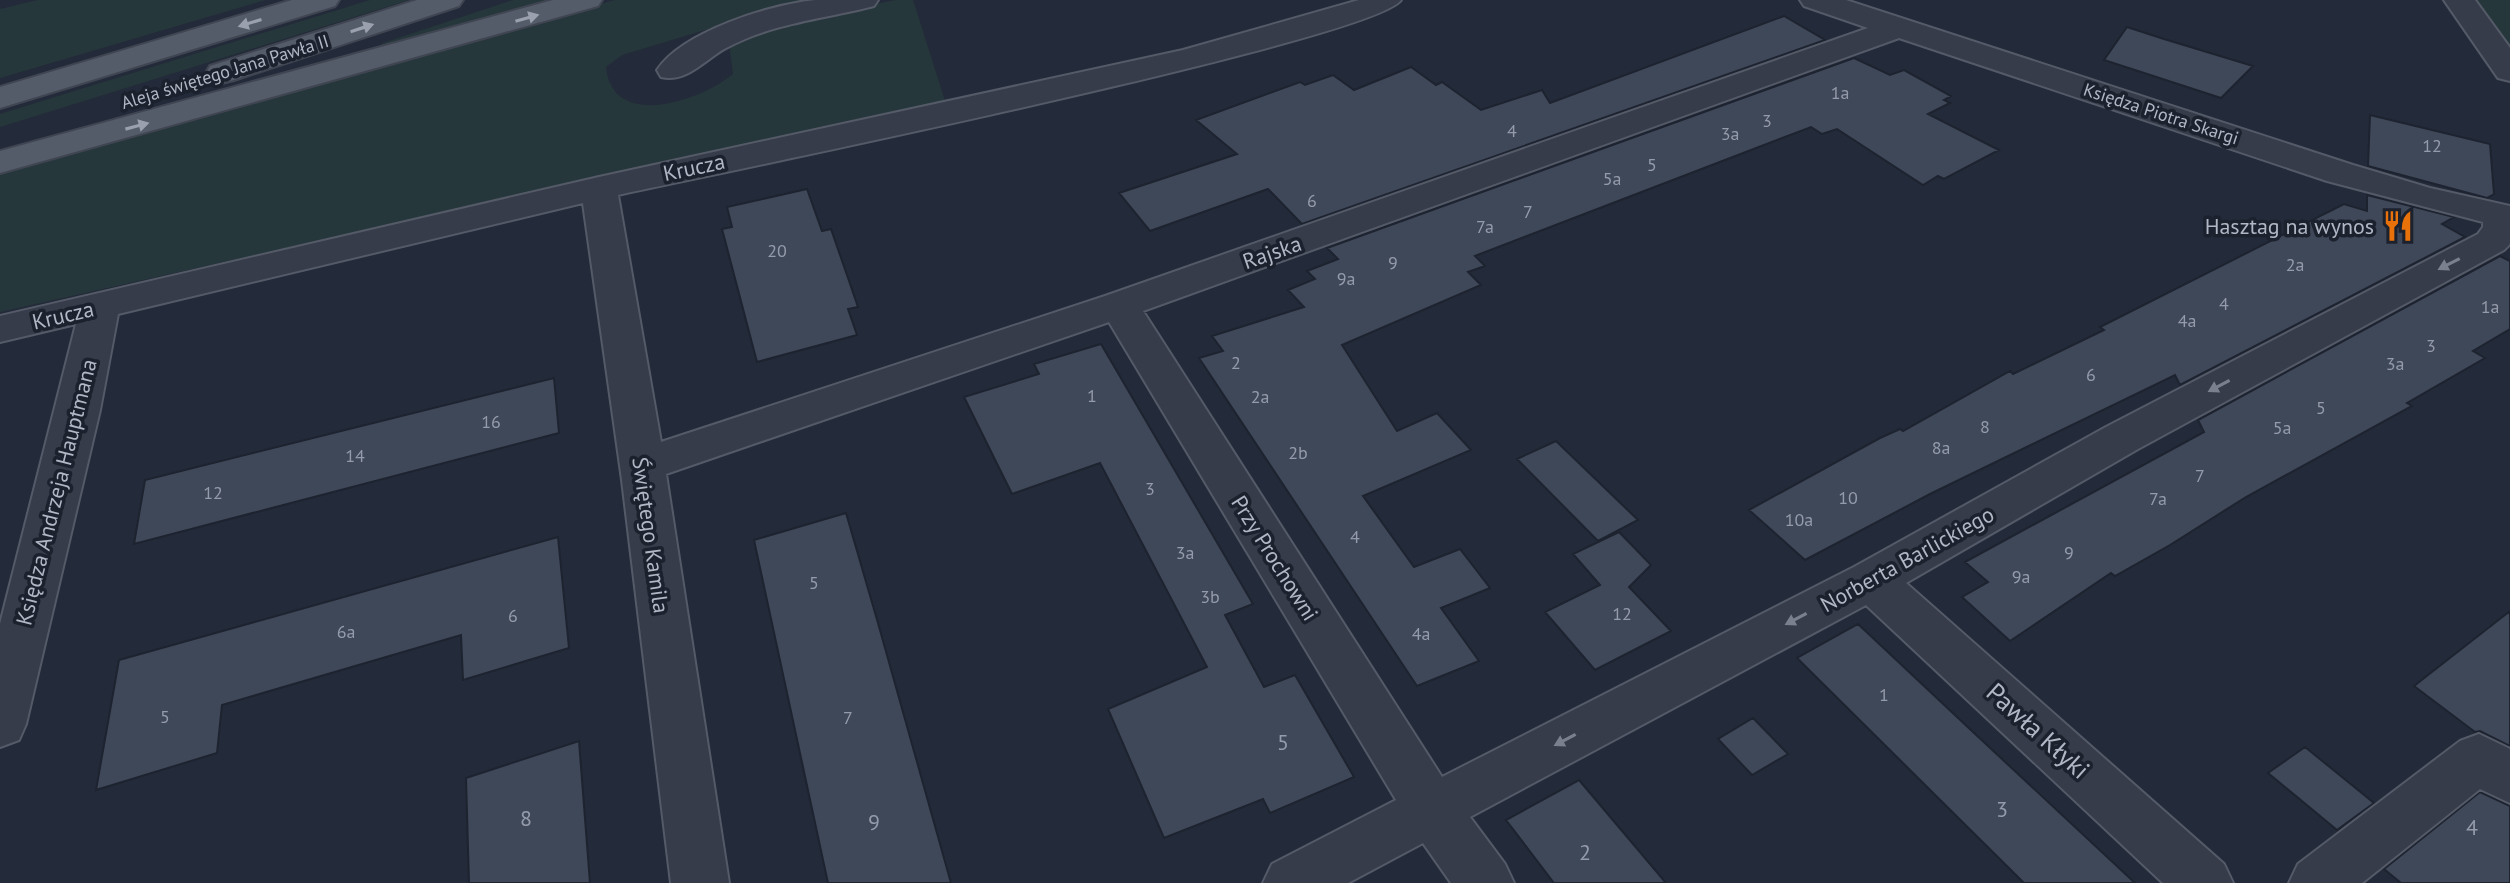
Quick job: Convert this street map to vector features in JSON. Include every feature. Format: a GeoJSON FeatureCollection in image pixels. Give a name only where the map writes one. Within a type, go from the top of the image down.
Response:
{"type":"FeatureCollection","features":[{"type":"Feature","properties":{"kind":"main road","name":"Aleja świętego Jana Pawła II"},"geometry":{"type":"LineString","coordinates":[[0,98],[324,0]]}},
{"type":"Feature","properties":{"kind":"main road","name":"Aleja świętego Jana Pawła II"},"geometry":{"type":"LineString","coordinates":[[0,141],[448,0]]}},
{"type":"Feature","properties":{"kind":"main road"},"geometry":{"type":"LineString","coordinates":[[0,162],[587,0]]}},
{"type":"Feature","properties":{"kind":"street"},"geometry":{"type":"LineString","coordinates":[[673,70],[693,52],[721,36],[763,22],[863,0]]}},
{"type":"Feature","properties":{"kind":"street","name":"Krucza"},"geometry":{"type":"LineString","coordinates":[[0,329],[599,188],[1188,59],[1349,15],[1386,0]]}},
{"type":"Feature","properties":{"kind":"street","name":"Księdza Piotra Skargi"},"geometry":{"type":"LineString","coordinates":[[1815,0],[2340,173],[2505,216]]}},
{"type":"Feature","properties":{"kind":"street"},"geometry":{"type":"LineString","coordinates":[[2459,0],[2510,71]]}},
{"type":"Feature","properties":{"kind":"street","name":"Rajska"},"geometry":{"type":"LineString","coordinates":[[642,465],[1119,305],[1898,28]]}},
{"type":"Feature","properties":{"kind":"street","name":"Świętego Kamila"},"geometry":{"type":"LineString","coordinates":[[599,188],[642,465],[700,883]]}},
{"type":"Feature","properties":{"kind":"street","name":"Norberta Barlickiego"},"geometry":{"type":"LineString","coordinates":[[1292,883],[1871,580],[2122,438],[2491,242],[2502,229],[2505,216]]}},
{"type":"Feature","properties":{"kind":"street","name":"Przy Prochowni"},"geometry":{"type":"LineString","coordinates":[[1119,305],[1432,810],[1485,883]]}},
{"type":"Feature","properties":{"kind":"street","name":"Księdza Andrzeja Hauptmana"},"geometry":{"type":"LineString","coordinates":[[0,724],[78,410],[100,306]]}},
{"type":"Feature","properties":{"kind":"street","name":"Pawła Kłyki"},"geometry":{"type":"LineString","coordinates":[[1871,580],[2204,883]]}},
{"type":"Feature","properties":{"kind":"street"},"geometry":{"type":"LineString","coordinates":[[2318,883],[2479,758],[2510,779]]}},
{"type":"Feature","properties":{"kind":"shaded area"},"geometry":{"type":"Polygon","coordinates":[[[38,0],[265,0],[0,78],[0,9],[38,0]]]}},
{"type":"Feature","properties":{"kind":"shaded area"},"geometry":{"type":"Polygon","coordinates":[[[370,0],[409,0],[0,127],[0,114],[370,0]]]}},
{"type":"Feature","properties":{"kind":"shaded area"},"geometry":{"type":"Polygon","coordinates":[[[513,0],[558,0],[379,48],[383,43],[513,0]]]}},
{"type":"Feature","properties":{"kind":"shaded area"},"geometry":{"type":"Polygon","coordinates":[[[615,0],[834,0],[738,20],[622,55],[606,67],[612,87],[624,99],[640,104],[660,105],[680,101],[719,84],[733,74],[729,42],[775,24],[896,0],[913,0],[945,101],[0,312],[0,173],[615,0]]]}},
{"type":"Feature","properties":{"kind":"shaded area"},"geometry":{"type":"Polygon","coordinates":[[[2474,0],[2510,0],[2510,47],[2474,0]]]}},
{"type":"Feature","properties":{"kind":"building"},"geometry":{"type":"Polygon","coordinates":[[[1784,16],[1825,40],[1302,224],[1268,189],[1150,231],[1119,193],[1237,154],[1196,120],[1300,82],[1305,85],[1333,75],[1354,90],[1411,67],[1436,85],[1442,82],[1481,110],[1542,90],[1550,103],[1784,16]]]}},
{"type":"Feature","properties":{"kind":"building"},"geometry":{"type":"Polygon","coordinates":[[[2127,27],[2253,66],[2221,98],[2104,60],[2127,27]]]}},
{"type":"Feature","properties":{"kind":"building"},"geometry":{"type":"Polygon","coordinates":[[[1854,58],[1890,75],[1904,70],[1951,96],[1944,100],[1950,103],[1928,114],[1999,150],[1944,179],[1938,176],[1923,185],[1837,129],[1822,134],[1811,127],[1475,256],[1485,266],[1468,272],[1481,285],[1342,345],[1397,431],[1437,413],[1471,450],[1363,496],[1414,567],[1460,549],[1490,588],[1441,608],[1479,661],[1417,686],[1199,358],[1223,351],[1212,336],[1304,307],[1288,290],[1315,279],[1307,271],[1338,259],[1327,248],[1854,58]]]}},
{"type":"Feature","properties":{"kind":"building"},"geometry":{"type":"Polygon","coordinates":[[[2370,115],[2490,144],[2494,194],[2487,198],[2368,166],[2370,115]]]}},
{"type":"Feature","properties":{"kind":"building"},"geometry":{"type":"Polygon","coordinates":[[[807,189],[822,231],[831,229],[858,307],[848,309],[857,335],[757,362],[722,229],[732,227],[727,207],[807,189]]]}},
{"type":"Feature","properties":{"kind":"building"},"geometry":{"type":"Polygon","coordinates":[[[2367,195],[2454,217],[2442,224],[2465,237],[2180,385],[2175,375],[1930,494],[1805,560],[1749,510],[1880,438],[1900,429],[1903,431],[2010,371],[2013,374],[2104,330],[2100,327],[2344,204],[2367,211],[2367,195]]]}},
{"type":"Feature","properties":{"kind":"building"},"geometry":{"type":"Polygon","coordinates":[[[2500,256],[2510,261],[2510,329],[2473,351],[2485,358],[2407,403],[2412,406],[2246,497],[2115,576],[2111,573],[2010,641],[1962,597],[1988,582],[1965,562],[2204,432],[2198,420],[2500,256]]]}},
{"type":"Feature","properties":{"kind":"building"},"geometry":{"type":"Polygon","coordinates":[[[1101,344],[1253,604],[1225,615],[1264,687],[1295,675],[1354,777],[1270,813],[1263,799],[1164,838],[1108,709],[1207,667],[1100,463],[1012,494],[964,397],[1039,374],[1034,364],[1101,344]]]}},
{"type":"Feature","properties":{"kind":"building"},"geometry":{"type":"Polygon","coordinates":[[[554,378],[559,433],[134,544],[145,480],[554,378]]]}},
{"type":"Feature","properties":{"kind":"building"},"geometry":{"type":"Polygon","coordinates":[[[1556,441],[1638,520],[1598,541],[1517,459],[1556,441]]]}},
{"type":"Feature","properties":{"kind":"building"},"geometry":{"type":"Polygon","coordinates":[[[846,513],[951,883],[828,883],[754,540],[846,513]]]}},
{"type":"Feature","properties":{"kind":"building"},"geometry":{"type":"Polygon","coordinates":[[[1619,532],[1651,565],[1629,587],[1671,631],[1595,670],[1545,612],[1600,585],[1573,554],[1619,532]]]}},
{"type":"Feature","properties":{"kind":"building"},"geometry":{"type":"Polygon","coordinates":[[[558,537],[569,648],[463,680],[461,635],[222,705],[217,753],[96,790],[119,660],[558,537]]]}},
{"type":"Feature","properties":{"kind":"building"},"geometry":{"type":"Polygon","coordinates":[[[2510,611],[2510,746],[2480,731],[2475,732],[2414,686],[2510,611]]]}},
{"type":"Feature","properties":{"kind":"building"},"geometry":{"type":"Polygon","coordinates":[[[1858,624],[2135,883],[2024,883],[1797,658],[1858,624]]]}},
{"type":"Feature","properties":{"kind":"building"},"geometry":{"type":"Polygon","coordinates":[[[1753,718],[1788,754],[1752,775],[1718,739],[1753,718]]]}},
{"type":"Feature","properties":{"kind":"building"},"geometry":{"type":"Polygon","coordinates":[[[579,741],[590,883],[469,883],[466,778],[579,741]]]}},
{"type":"Feature","properties":{"kind":"building"},"geometry":{"type":"Polygon","coordinates":[[[2305,747],[2374,803],[2337,830],[2268,773],[2305,747]]]}},
{"type":"Feature","properties":{"kind":"building"},"geometry":{"type":"Polygon","coordinates":[[[1579,780],[1666,883],[1554,883],[1506,820],[1579,780]]]}},
{"type":"Feature","properties":{"kind":"building"},"geometry":{"type":"Polygon","coordinates":[[[2480,792],[2510,806],[2510,883],[2401,883],[2384,869],[2480,792]]]}},
{"type":"Feature","properties":{"kind":"place","name":"Hasztag na wynos"},"geometry":{"type":"Point","coordinates":[2398,226]}}]}
